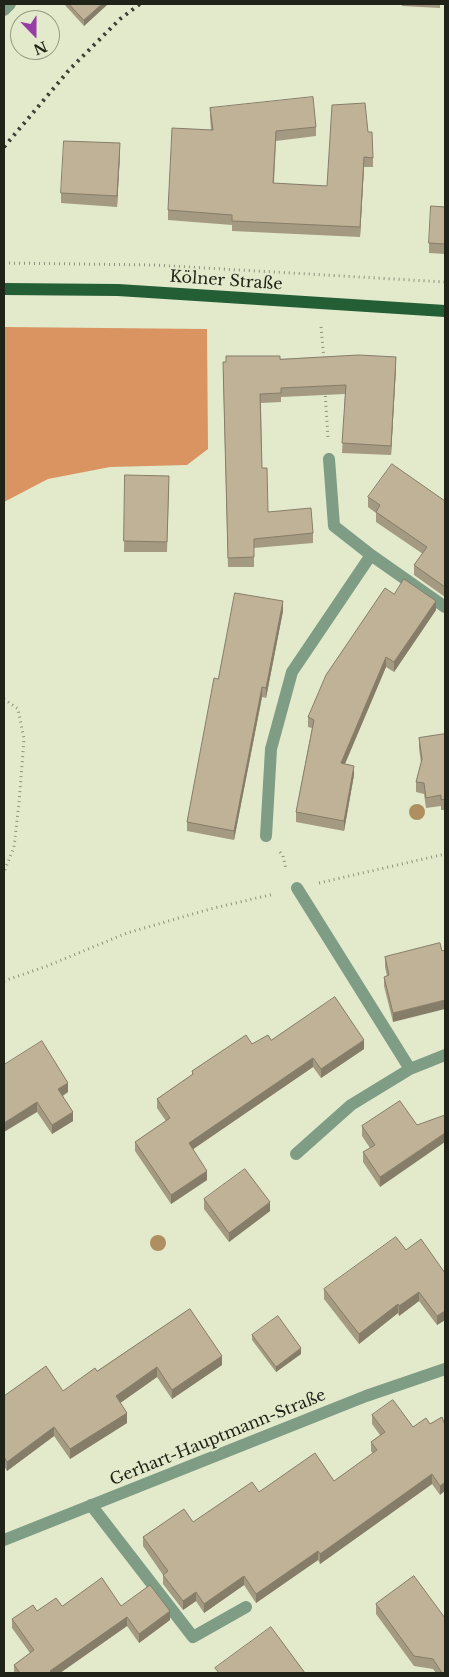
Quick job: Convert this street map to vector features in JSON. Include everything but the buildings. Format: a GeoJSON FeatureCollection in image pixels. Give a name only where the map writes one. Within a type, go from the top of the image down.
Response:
{"type":"FeatureCollection","features":[{"type":"Feature","properties":{"kind":"main road","name":"Kölner Straße"},"geometry":{"type":"LineString","coordinates":[[4,290],[118,290],[445,311]]}},
{"type":"Feature","properties":{"kind":"street"},"geometry":{"type":"LineString","coordinates":[[4,10],[10,4]]}},
{"type":"Feature","properties":{"kind":"street"},"geometry":{"type":"LineString","coordinates":[[329,459],[334,526],[371,555],[445,607]]}},
{"type":"Feature","properties":{"kind":"street"},"geometry":{"type":"LineString","coordinates":[[266,836],[271,749],[292,672],[371,555]]}},
{"type":"Feature","properties":{"kind":"street"},"geometry":{"type":"LineString","coordinates":[[294,889],[410,1069]]}},
{"type":"Feature","properties":{"kind":"street"},"geometry":{"type":"LineString","coordinates":[[296,1154],[351,1105],[410,1069],[445,1055]]}},
{"type":"Feature","properties":{"kind":"street","name":"Gerhart-Hauptmann-Straße"},"geometry":{"type":"LineString","coordinates":[[4,1540],[366,1396],[445,1369]]}},
{"type":"Feature","properties":{"kind":"street"},"geometry":{"type":"LineString","coordinates":[[91,1505],[193,1637],[246,1607]]}},
{"type":"Feature","properties":{"kind":"path"},"geometry":{"type":"LineString","coordinates":[[4,263],[154,265],[445,282]]}},
{"type":"Feature","properties":{"kind":"path"},"geometry":{"type":"LineString","coordinates":[[319,304],[324,365]]}},
{"type":"Feature","properties":{"kind":"path"},"geometry":{"type":"LineString","coordinates":[[325,384],[329,459]]}},
{"type":"Feature","properties":{"kind":"path"},"geometry":{"type":"LineString","coordinates":[[4,699],[18,709],[24,739],[14,847],[4,872]]}},
{"type":"Feature","properties":{"kind":"path"},"geometry":{"type":"LineString","coordinates":[[266,836],[283,856],[294,889]]}},
{"type":"Feature","properties":{"kind":"path"},"geometry":{"type":"LineString","coordinates":[[4,982],[128,933],[294,889],[445,854]]}},
{"type":"Feature","properties":{"kind":"shaded area"},"geometry":{"type":"Polygon","coordinates":[[[4,327],[207,329],[208,449],[187,465],[110,467],[48,479],[4,502],[4,327]]]}},
{"type":"Feature","properties":{"kind":"railway"},"geometry":{"type":"LineString","coordinates":[[4,147],[70,69],[120,19],[140,4]]}}]}
